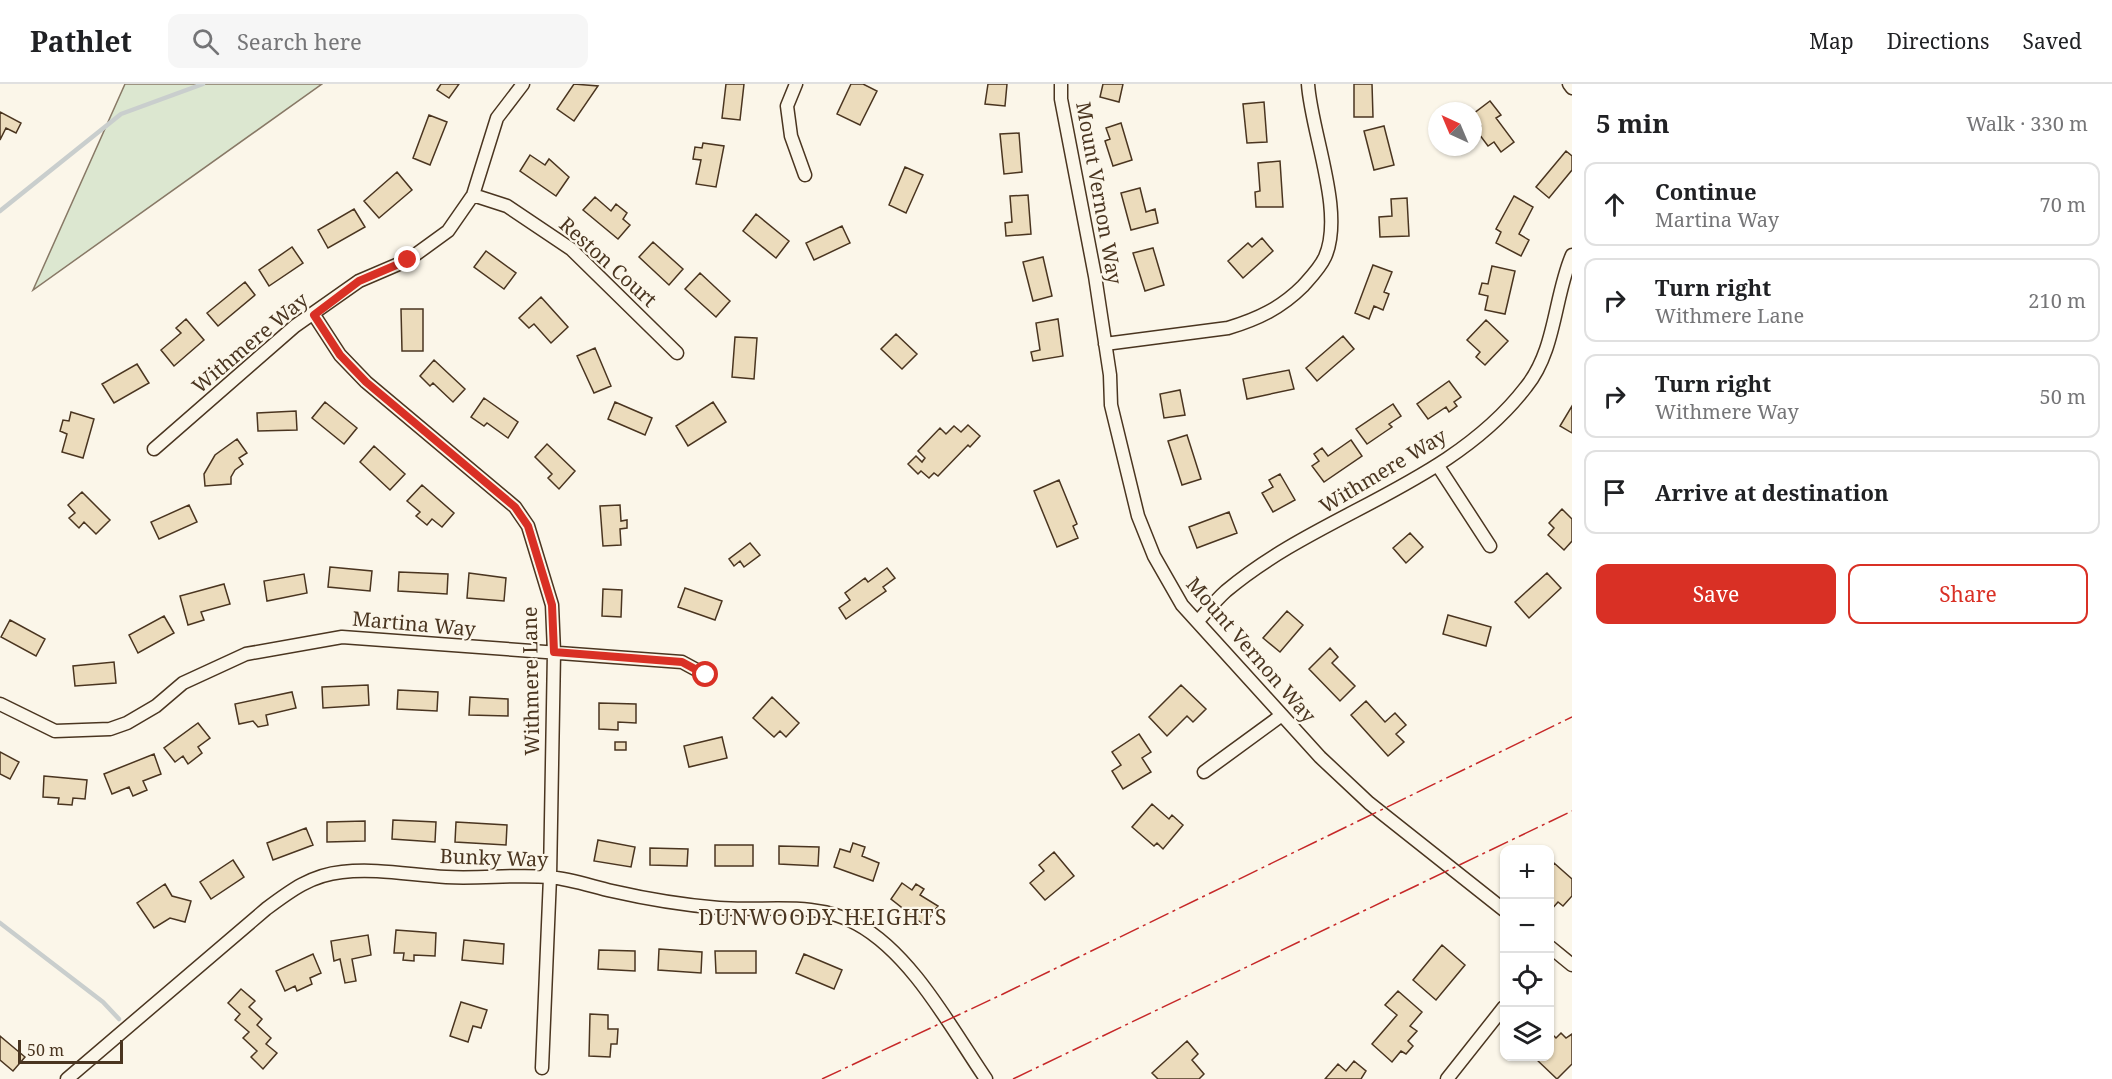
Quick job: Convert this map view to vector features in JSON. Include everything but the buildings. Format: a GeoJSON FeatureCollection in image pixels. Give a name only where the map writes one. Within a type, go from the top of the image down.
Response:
{"type":"FeatureCollection","features":[{"type":"Feature","properties":{"kind":"street","name":"Withmere Way"},"geometry":{"type":"LineString","coordinates":[[154,449],[244,368],[295,326],[314,315],[359,281],[408,260],[448,231],[473,195],[497,118],[523,84]]}},
{"type":"Feature","properties":{"kind":"street"},"geometry":{"type":"LineString","coordinates":[[796,84],[788,106],[791,136],[804,174]]}},
{"type":"Feature","properties":{"kind":"street","name":"Mount Vernon Way"},"geometry":{"type":"LineString","coordinates":[[1061,84],[1061,99],[1105,344],[1111,405],[1138,516],[1168,583],[1182,605],[1320,757],[1369,803],[1500,907]]}},
{"type":"Feature","properties":{"kind":"street"},"geometry":{"type":"LineString","coordinates":[[1105,344],[1228,328],[1248,322],[1287,302],[1315,273],[1326,256],[1331,232],[1330,207],[1308,84]]}},
{"type":"Feature","properties":{"kind":"street"},"geometry":{"type":"LineString","coordinates":[[1569,84],[1572,88]]}},
{"type":"Feature","properties":{"kind":"street","name":"Reston Court"},"geometry":{"type":"LineString","coordinates":[[473,195],[507,206],[571,249],[677,352]]}},
{"type":"Feature","properties":{"kind":"street","name":"Withmere Way"},"geometry":{"type":"LineString","coordinates":[[1198,621],[1226,592],[1270,559],[1438,466],[1493,423],[1527,386],[1546,348],[1562,277],[1572,255]]}},
{"type":"Feature","properties":{"kind":"street","name":"Withmere Lane"},"geometry":{"type":"LineString","coordinates":[[314,315],[340,355],[366,382],[515,507],[528,526],[552,605],[554,652],[550,877],[542,1068]]}},
{"type":"Feature","properties":{"kind":"street"},"geometry":{"type":"LineString","coordinates":[[1438,466],[1490,546]]}},
{"type":"Feature","properties":{"kind":"street","name":"Martina Way"},"geometry":{"type":"LineString","coordinates":[[0,704],[55,731],[110,729],[146,712],[183,683],[246,654],[286,645],[342,637],[386,639],[501,651],[554,652],[682,662],[706,675]]}},
{"type":"Feature","properties":{"kind":"street"},"geometry":{"type":"LineString","coordinates":[[1204,772],[1282,715]]}},
{"type":"Feature","properties":{"kind":"street","name":"Bunky Way"},"geometry":{"type":"LineString","coordinates":[[67,1079],[293,888],[316,876],[343,872],[446,877],[550,877],[656,901],[722,908],[802,909],[835,915],[856,923],[887,946],[910,970],[986,1079]]}},
{"type":"Feature","properties":{"kind":"street"},"geometry":{"type":"LineString","coordinates":[[1554,952],[1572,965]]}},
{"type":"Feature","properties":{"kind":"street"},"geometry":{"type":"LineString","coordinates":[[1447,1079],[1500,1012]]}},
{"type":"Feature","properties":{"kind":"green space"},"geometry":{"type":"Polygon","coordinates":[[[125,84],[322,84],[33,290],[125,84]]]}},
{"type":"Feature","properties":{"kind":"waterway"},"geometry":{"type":"LineString","coordinates":[[0,211],[121,114],[203,84]]}},
{"type":"Feature","properties":{"kind":"waterway"},"geometry":{"type":"LineString","coordinates":[[0,923],[103,1002],[119,1019]]}},
{"type":"Feature","properties":{"kind":"power"},"geometry":{"type":"LineString","coordinates":[[822,1079],[1003,994],[1572,717]]}},
{"type":"Feature","properties":{"kind":"power"},"geometry":{"type":"LineString","coordinates":[[1013,1079],[1572,811]]}},
{"type":"Feature","properties":{"kind":"district","name":"DUNWOODY HEIGHTS"},"geometry":{"type":"Point","coordinates":[823,918]}},
{"type":"Feature","properties":{"kind":"route"},"geometry":{"type":"LineString","coordinates":[[408,260],[359,281],[314,315],[340,355],[366,382],[409,420],[515,507],[528,526],[552,605],[554,652],[682,662],[706,675]]}}]}
